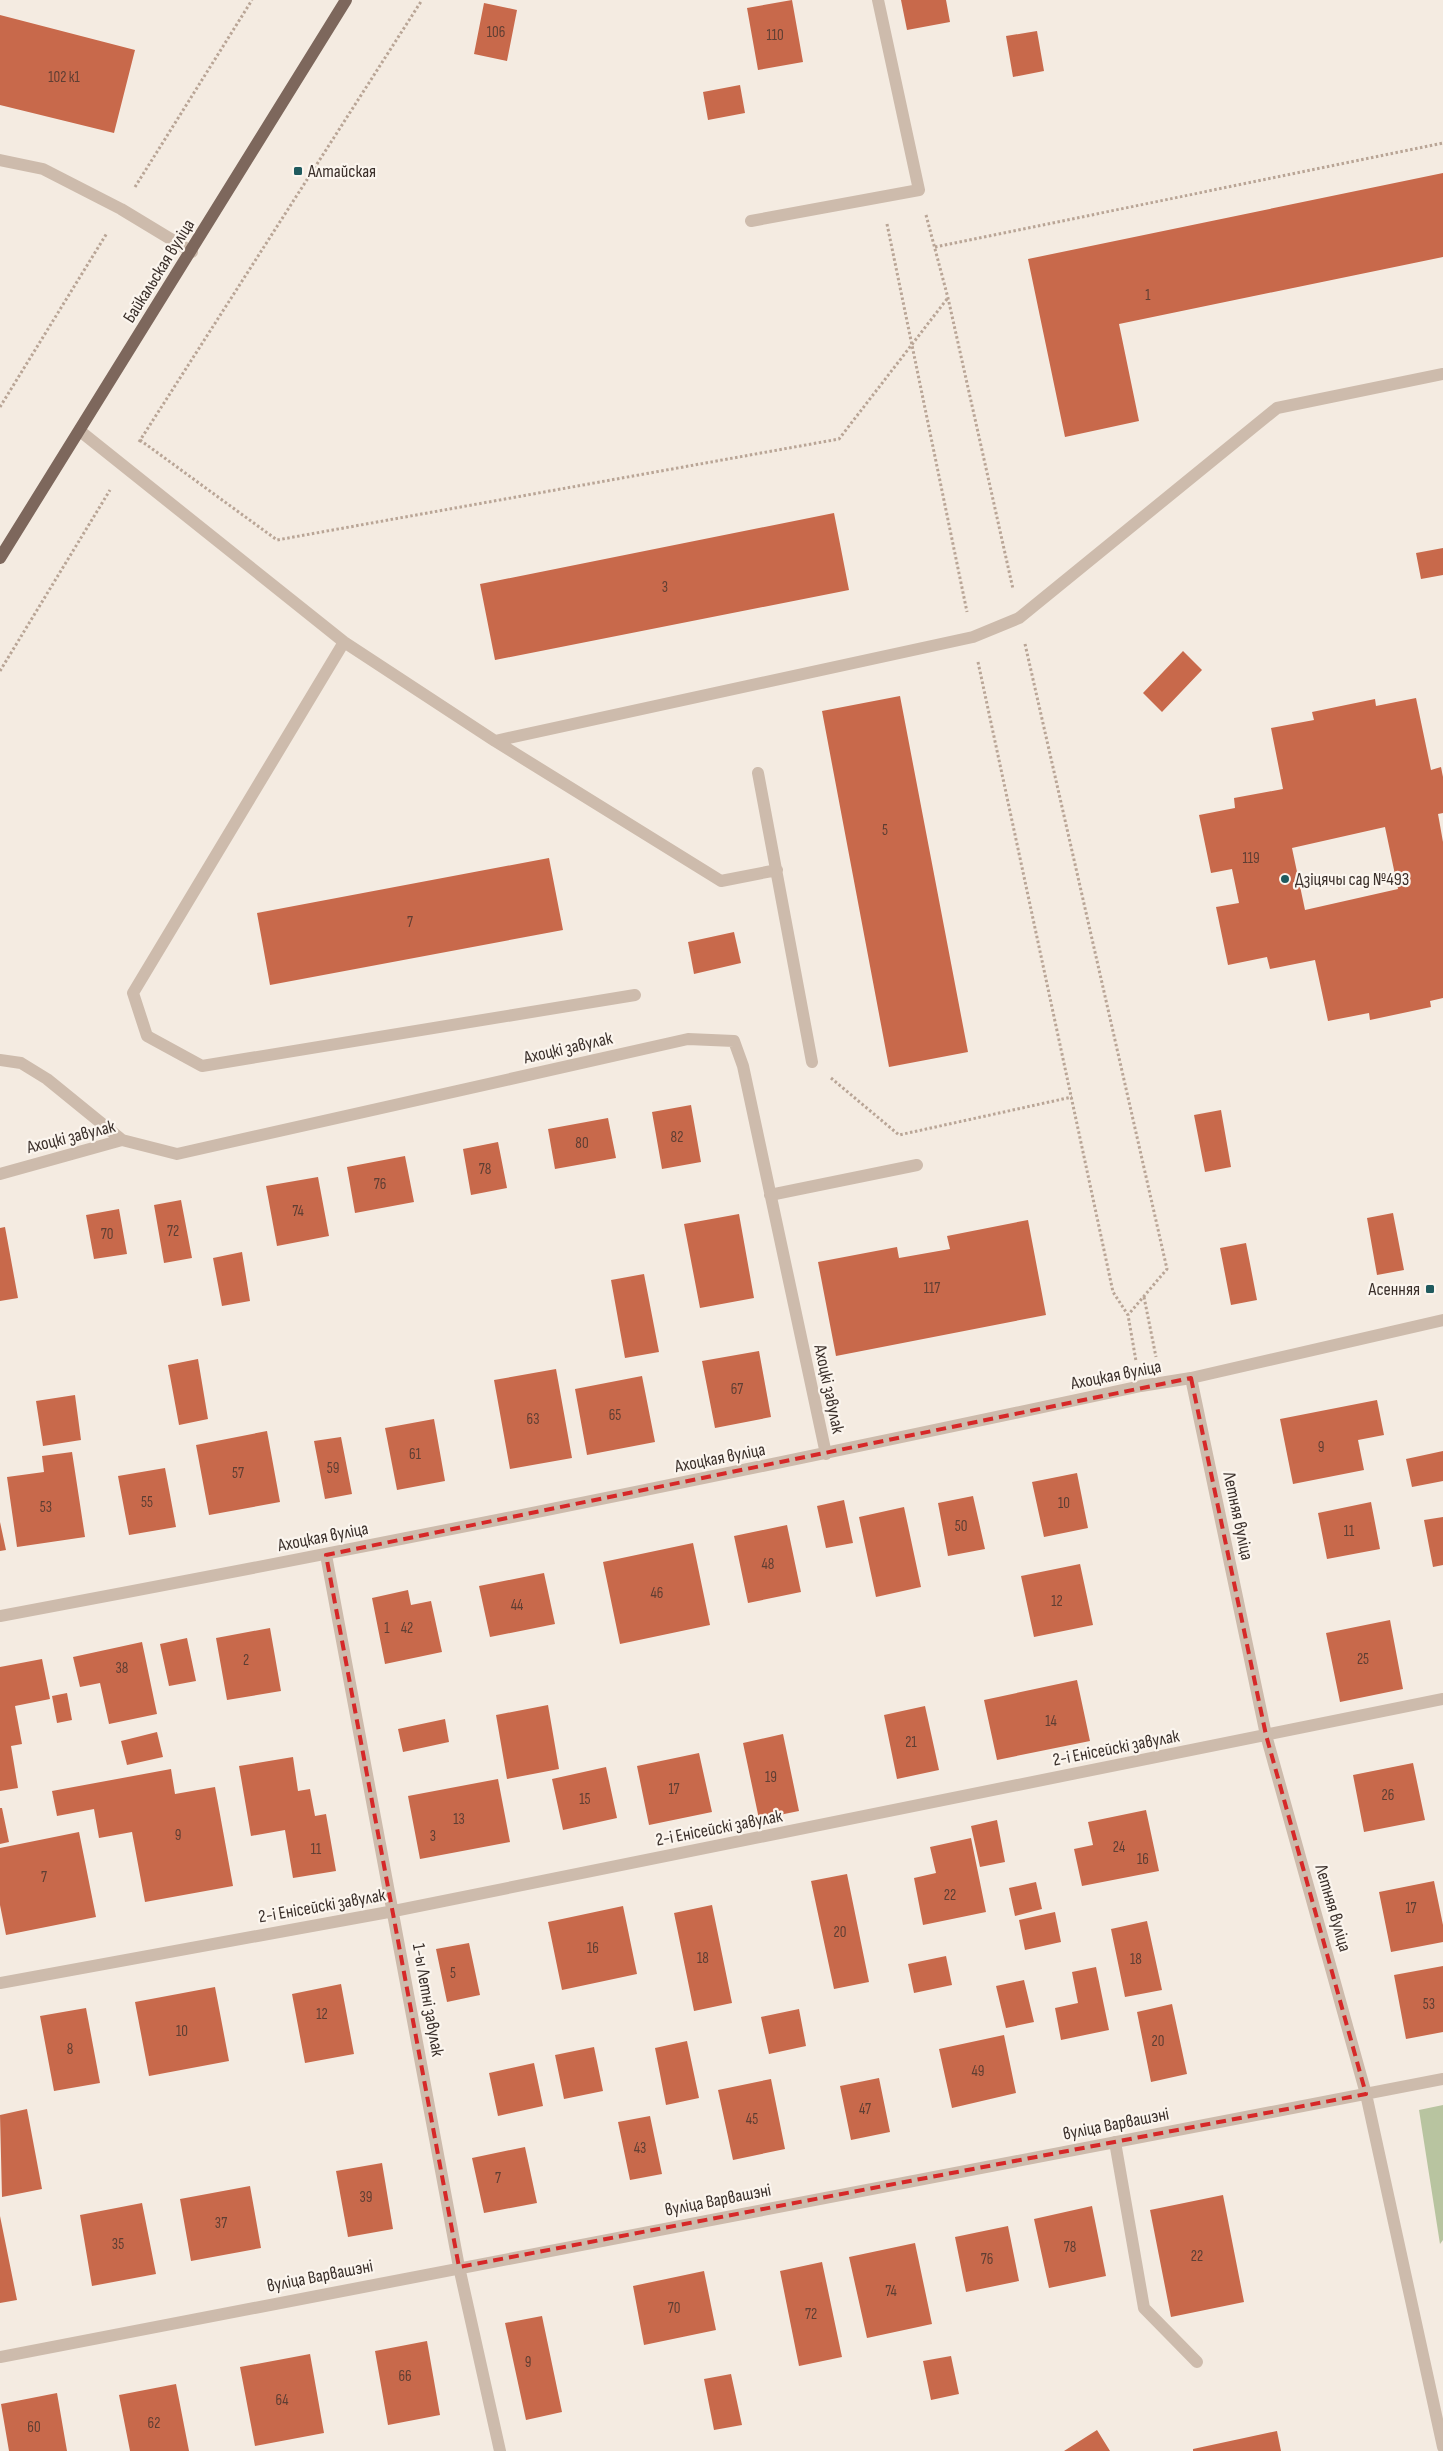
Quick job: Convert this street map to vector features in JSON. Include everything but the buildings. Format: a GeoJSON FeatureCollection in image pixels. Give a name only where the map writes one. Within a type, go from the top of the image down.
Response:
{"type":"FeatureCollection","features":[{"type":"Feature","properties":{"kind":"main road","name":"Байкальская вуліца"},"geometry":{"type":"LineString","coordinates":[[0,558],[192,252],[346,0]]}},
{"type":"Feature","properties":{"kind":"street"},"geometry":{"type":"LineString","coordinates":[[751,221],[919,190],[878,0]]}},
{"type":"Feature","properties":{"kind":"street"},"geometry":{"type":"LineString","coordinates":[[0,160],[43,169],[121,209],[192,252]]}},
{"type":"Feature","properties":{"kind":"street"},"geometry":{"type":"LineString","coordinates":[[496,741],[973,637],[1019,618],[1278,408],[1443,374]]}},
{"type":"Feature","properties":{"kind":"street"},"geometry":{"type":"LineString","coordinates":[[80,431],[344,642],[496,741],[721,881],[777,870]]}},
{"type":"Feature","properties":{"kind":"street"},"geometry":{"type":"LineString","coordinates":[[344,642],[132,993],[147,1036],[202,1066],[635,995]]}},
{"type":"Feature","properties":{"kind":"street"},"geometry":{"type":"LineString","coordinates":[[758,773],[812,1062]]}},
{"type":"Feature","properties":{"kind":"street","name":"Ахоцкі завулак"},"geometry":{"type":"LineString","coordinates":[[0,1174],[122,1140],[177,1154],[688,1039],[734,1041],[743,1066],[826,1454]]}},
{"type":"Feature","properties":{"kind":"street"},"geometry":{"type":"LineString","coordinates":[[0,1060],[21,1062],[47,1079],[122,1140]]}},
{"type":"Feature","properties":{"kind":"street"},"geometry":{"type":"LineString","coordinates":[[770,1195],[917,1165]]}},
{"type":"Feature","properties":{"kind":"street","name":"Ахоцкая вуліца"},"geometry":{"type":"LineString","coordinates":[[0,1616],[326,1555],[826,1454],[1141,1386],[1191,1378],[1443,1320]]}},
{"type":"Feature","properties":{"kind":"street","name":"Летняя вуліца"},"geometry":{"type":"LineString","coordinates":[[1191,1378],[1266,1735],[1366,2094],[1443,2447]]}},
{"type":"Feature","properties":{"kind":"street","name":"1-ы Летні завулак"},"geometry":{"type":"LineString","coordinates":[[326,1555],[459,2267],[500,2451]]}},
{"type":"Feature","properties":{"kind":"street","name":"2-і Енісейскі завулак"},"geometry":{"type":"LineString","coordinates":[[0,1984],[394,1911],[1443,1700]]}},
{"type":"Feature","properties":{"kind":"street","name":"вуліца Варвашэні"},"geometry":{"type":"LineString","coordinates":[[0,2357],[459,2267],[1443,2079]]}},
{"type":"Feature","properties":{"kind":"street"},"geometry":{"type":"LineString","coordinates":[[1115,2142],[1144,2308],[1197,2362]]}},
{"type":"Feature","properties":{"kind":"path"},"geometry":{"type":"LineString","coordinates":[[0,671],[140,440],[422,0]]}},
{"type":"Feature","properties":{"kind":"path"},"geometry":{"type":"LineString","coordinates":[[935,247],[1443,143]]}},
{"type":"Feature","properties":{"kind":"path"},"geometry":{"type":"LineString","coordinates":[[919,190],[948,298],[1167,1270],[1128,1315]]}},
{"type":"Feature","properties":{"kind":"path"},"geometry":{"type":"LineString","coordinates":[[882,197],[973,637],[1113,1292],[1128,1315],[1141,1386]]}},
{"type":"Feature","properties":{"kind":"path"},"geometry":{"type":"LineString","coordinates":[[140,440],[277,540],[839,439],[948,298]]}},
{"type":"Feature","properties":{"kind":"path"},"geometry":{"type":"LineString","coordinates":[[812,1062],[899,1135],[1072,1097]]}},
{"type":"Feature","properties":{"kind":"path"},"geometry":{"type":"LineString","coordinates":[[1144,1297],[1161,1383]]}},
{"type":"Feature","properties":{"kind":"highlighted area"},"geometry":{"type":"Polygon","coordinates":[[[1191,1378],[1266,1735],[1366,2094],[459,2267],[326,1555],[1191,1378]]]}},
{"type":"Feature","properties":{"kind":"green space"},"geometry":{"type":"Polygon","coordinates":[[[1443,2105],[1443,2240],[1440,2244],[1419,2110],[1443,2105]]]}},
{"type":"Feature","properties":{"kind":"place","name":"Алтайская"},"geometry":{"type":"Point","coordinates":[298,171]}},
{"type":"Feature","properties":{"kind":"place","name":"Дзіцячы сад №493"},"geometry":{"type":"Point","coordinates":[1285,879]}},
{"type":"Feature","properties":{"kind":"place","name":"Асенняя"},"geometry":{"type":"Point","coordinates":[1430,1289]}}]}
